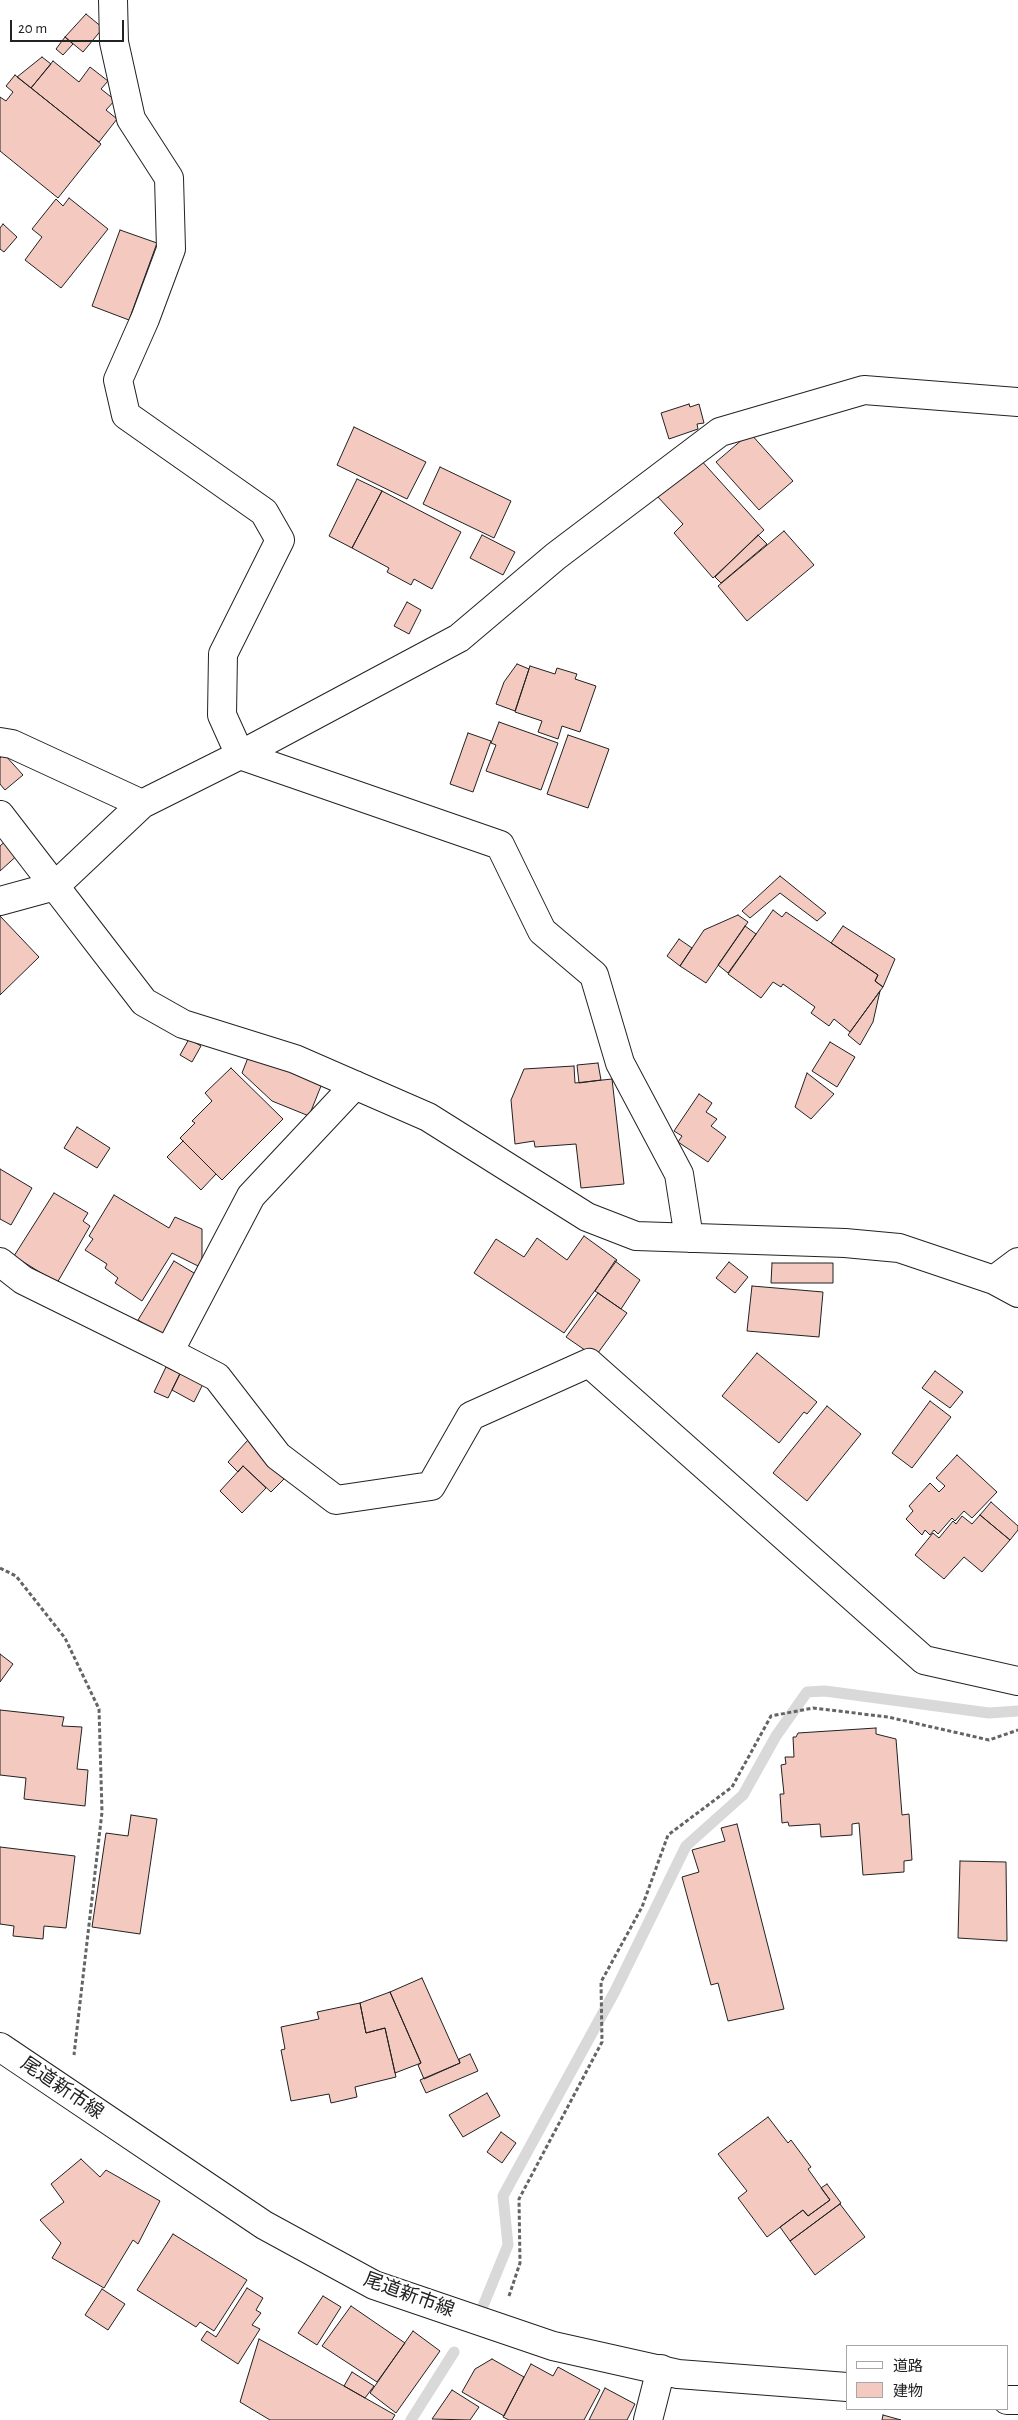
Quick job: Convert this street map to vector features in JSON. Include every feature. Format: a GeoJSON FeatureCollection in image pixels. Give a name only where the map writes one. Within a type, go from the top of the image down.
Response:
{"type":"FeatureCollection","features":[{"type":"Feature","properties":{"kind":"street"},"geometry":{"type":"LineString","coordinates":[[113,0],[114,42],[131,119],[169,178],[171,249],[145,319],[118,380],[126,415],[264,512],[280,540],[223,654],[222,715],[240,756],[500,845],[542,931],[594,975],[620,1063],[679,1174],[689,1238]]}},
{"type":"Feature","properties":{"kind":"street"},"geometry":{"type":"LineString","coordinates":[[0,901],[55,886],[142,804],[240,756],[459,638],[556,556],[720,432],[864,390],[1018,402]]}},
{"type":"Feature","properties":{"kind":"street"},"geometry":{"type":"LineString","coordinates":[[0,742],[12,744],[142,804]]}},
{"type":"Feature","properties":{"kind":"street"},"geometry":{"type":"LineString","coordinates":[[0,815],[144,1002],[183,1024],[295,1059],[428,1117],[587,1217],[636,1236],[846,1243],[899,1248],[994,1280],[1018,1293]]}},
{"type":"Feature","properties":{"kind":"street"},"geometry":{"type":"LineString","coordinates":[[169,1352],[251,1196],[356,1085]]}},
{"type":"Feature","properties":{"kind":"street"},"geometry":{"type":"LineString","coordinates":[[0,1262],[23,1280],[217,1376],[278,1456],[336,1500],[431,1486],[471,1416],[589,1362],[924,1660],[1018,1681]]}},
{"type":"Feature","properties":{"kind":"street"},"geometry":{"type":"LineString","coordinates":[[994,1280],[1018,1262]]}},
{"type":"Feature","properties":{"kind":"street","name":"尾道新市線"},"geometry":{"type":"LineString","coordinates":[[0,2047],[264,2225],[374,2285],[553,2346],[678,2374],[846,2387]]}},
{"type":"Feature","properties":{"kind":"street"},"geometry":{"type":"LineString","coordinates":[[648,2420],[661,2369]]}},
{"type":"Feature","properties":{"kind":"path"},"geometry":{"type":"LineString","coordinates":[[0,1568],[16,1576],[65,1638],[99,1709],[102,1812],[70,2093]]}},
{"type":"Feature","properties":{"kind":"path"},"geometry":{"type":"LineString","coordinates":[[497,2327],[520,2263],[519,2199],[602,2042],[601,1982],[642,1907],[668,1835],[732,1787],[771,1716],[813,1708],[888,1717],[989,1740],[1018,1730]]}},
{"type":"Feature","properties":{"kind":"building"},"geometry":{"type":"Polygon","coordinates":[[[86,14],[103,28],[83,52],[65,37],[86,14]]]}},
{"type":"Feature","properties":{"kind":"building"},"geometry":{"type":"Polygon","coordinates":[[[65,37],[73,44],[63,55],[56,49],[65,37]]]}},
{"type":"Feature","properties":{"kind":"building"},"geometry":{"type":"Polygon","coordinates":[[[42,57],[51,64],[31,88],[17,77],[42,57]]]}},
{"type":"Feature","properties":{"kind":"building"},"geometry":{"type":"Polygon","coordinates":[[[53,61],[79,82],[90,67],[108,81],[101,89],[115,100],[106,110],[117,119],[99,142],[31,88],[53,61]]]}},
{"type":"Feature","properties":{"kind":"building"},"geometry":{"type":"Polygon","coordinates":[[[15,75],[101,144],[58,198],[0,151],[0,97],[6,101],[13,92],[6,86],[15,75]]]}},
{"type":"Feature","properties":{"kind":"building"},"geometry":{"type":"Polygon","coordinates":[[[69,198],[108,229],[61,288],[25,260],[42,237],[32,229],[56,199],[63,206],[69,198]]]}},
{"type":"Feature","properties":{"kind":"building"},"geometry":{"type":"Polygon","coordinates":[[[3,224],[17,237],[4,252],[0,249],[0,228],[3,224]]]}},
{"type":"Feature","properties":{"kind":"building"},"geometry":{"type":"Polygon","coordinates":[[[120,230],[157,243],[129,320],[92,306],[120,230]]]}},
{"type":"Feature","properties":{"kind":"building"},"geometry":{"type":"Polygon","coordinates":[[[689,404],[690,407],[699,404],[704,423],[697,424],[698,429],[669,439],[661,413],[689,404]]]}},
{"type":"Feature","properties":{"kind":"building"},"geometry":{"type":"Polygon","coordinates":[[[354,427],[426,462],[407,499],[337,465],[354,427]]]}},
{"type":"Feature","properties":{"kind":"building"},"geometry":{"type":"Polygon","coordinates":[[[750,433],[793,481],[759,510],[716,462],[750,433]]]}},
{"type":"Feature","properties":{"kind":"building"},"geometry":{"type":"Polygon","coordinates":[[[699,458],[764,530],[713,578],[674,533],[683,524],[657,496],[699,458]]]}},
{"type":"Feature","properties":{"kind":"building"},"geometry":{"type":"Polygon","coordinates":[[[440,467],[511,501],[494,538],[423,504],[440,467]]]}},
{"type":"Feature","properties":{"kind":"building"},"geometry":{"type":"Polygon","coordinates":[[[357,479],[382,491],[352,548],[329,536],[357,479]]]}},
{"type":"Feature","properties":{"kind":"building"},"geometry":{"type":"Polygon","coordinates":[[[382,491],[461,532],[432,589],[414,579],[411,585],[387,572],[389,568],[352,548],[382,491]]]}},
{"type":"Feature","properties":{"kind":"building"},"geometry":{"type":"Polygon","coordinates":[[[784,531],[814,565],[747,621],[718,586],[784,531]]]}},
{"type":"Feature","properties":{"kind":"building"},"geometry":{"type":"Polygon","coordinates":[[[482,535],[515,552],[503,575],[470,558],[482,535]]]}},
{"type":"Feature","properties":{"kind":"building"},"geometry":{"type":"Polygon","coordinates":[[[758,535],[767,544],[721,583],[715,577],[758,535]]]}},
{"type":"Feature","properties":{"kind":"building"},"geometry":{"type":"Polygon","coordinates":[[[407,602],[421,610],[409,634],[394,626],[407,602]]]}},
{"type":"Feature","properties":{"kind":"building"},"geometry":{"type":"Polygon","coordinates":[[[517,664],[529,669],[515,711],[496,704],[504,682],[517,664]]]}},
{"type":"Feature","properties":{"kind":"building"},"geometry":{"type":"Polygon","coordinates":[[[530,666],[555,674],[557,668],[577,674],[575,679],[596,686],[580,732],[562,726],[558,739],[538,732],[542,721],[515,712],[530,666]]]}},
{"type":"Feature","properties":{"kind":"building"},"geometry":{"type":"Polygon","coordinates":[[[499,722],[558,743],[541,790],[486,771],[496,745],[491,743],[499,722]]]}},
{"type":"Feature","properties":{"kind":"building"},"geometry":{"type":"Polygon","coordinates":[[[468,733],[491,741],[473,792],[450,784],[468,733]]]}},
{"type":"Feature","properties":{"kind":"building"},"geometry":{"type":"Polygon","coordinates":[[[568,735],[609,749],[588,808],[547,794],[568,735]]]}},
{"type":"Feature","properties":{"kind":"building"},"geometry":{"type":"Polygon","coordinates":[[[4,754],[23,775],[5,790],[0,784],[0,758],[4,754]]]}},
{"type":"Feature","properties":{"kind":"building"},"geometry":{"type":"Polygon","coordinates":[[[9,838],[21,852],[0,871],[0,846],[9,838]]]}},
{"type":"Feature","properties":{"kind":"building"},"geometry":{"type":"Polygon","coordinates":[[[780,876],[826,913],[817,921],[780,893],[750,918],[742,911],[780,876]]]}},
{"type":"Feature","properties":{"kind":"building"},"geometry":{"type":"Polygon","coordinates":[[[773,910],[782,917],[786,912],[878,975],[875,981],[883,987],[850,1032],[834,1019],[829,1026],[811,1013],[815,1007],[783,984],[781,987],[773,982],[761,998],[728,974],[773,910]]]}},
{"type":"Feature","properties":{"kind":"building"},"geometry":{"type":"Polygon","coordinates":[[[738,915],[748,922],[706,983],[680,966],[704,930],[738,915]]]}},
{"type":"Feature","properties":{"kind":"building"},"geometry":{"type":"Polygon","coordinates":[[[0,916],[39,957],[0,995],[0,916]]]}},
{"type":"Feature","properties":{"kind":"building"},"geometry":{"type":"Polygon","coordinates":[[[745,926],[756,934],[728,973],[718,965],[745,926]]]}},
{"type":"Feature","properties":{"kind":"building"},"geometry":{"type":"Polygon","coordinates":[[[843,926],[895,959],[883,987],[875,981],[878,975],[831,943],[843,926]]]}},
{"type":"Feature","properties":{"kind":"building"},"geometry":{"type":"Polygon","coordinates":[[[679,939],[692,948],[680,966],[667,956],[679,939]]]}},
{"type":"Feature","properties":{"kind":"building"},"geometry":{"type":"Polygon","coordinates":[[[880,991],[873,1022],[860,1045],[848,1035],[880,991]]]}},
{"type":"Feature","properties":{"kind":"building"},"geometry":{"type":"Polygon","coordinates":[[[189,1039],[201,1046],[192,1062],[180,1055],[189,1039]]]}},
{"type":"Feature","properties":{"kind":"building"},"geometry":{"type":"Polygon","coordinates":[[[830,1042],[855,1057],[837,1087],[812,1071],[830,1042]]]}},
{"type":"Feature","properties":{"kind":"building"},"geometry":{"type":"Polygon","coordinates":[[[251,1050],[323,1081],[309,1116],[272,1101],[242,1073],[251,1050]]]}},
{"type":"Feature","properties":{"kind":"building"},"geometry":{"type":"Polygon","coordinates":[[[598,1063],[601,1080],[579,1083],[577,1065],[598,1063]]]}},
{"type":"Feature","properties":{"kind":"building"},"geometry":{"type":"Polygon","coordinates":[[[574,1066],[575,1083],[612,1079],[624,1184],[581,1188],[576,1144],[535,1147],[534,1141],[515,1144],[511,1100],[524,1069],[574,1066]]]}},
{"type":"Feature","properties":{"kind":"building"},"geometry":{"type":"Polygon","coordinates":[[[231,1068],[283,1119],[222,1180],[180,1138],[195,1123],[192,1121],[212,1101],[205,1093],[231,1068]]]}},
{"type":"Feature","properties":{"kind":"building"},"geometry":{"type":"Polygon","coordinates":[[[807,1073],[834,1094],[811,1119],[795,1107],[807,1073]]]}},
{"type":"Feature","properties":{"kind":"building"},"geometry":{"type":"Polygon","coordinates":[[[699,1094],[712,1103],[706,1112],[717,1119],[711,1126],[726,1137],[708,1162],[678,1142],[682,1136],[674,1131],[699,1094]]]}},
{"type":"Feature","properties":{"kind":"building"},"geometry":{"type":"Polygon","coordinates":[[[77,1127],[110,1148],[97,1168],[64,1148],[77,1127]]]}},
{"type":"Feature","properties":{"kind":"building"},"geometry":{"type":"Polygon","coordinates":[[[183,1141],[216,1174],[201,1190],[167,1157],[183,1141]]]}},
{"type":"Feature","properties":{"kind":"building"},"geometry":{"type":"Polygon","coordinates":[[[0,1169],[32,1188],[11,1225],[0,1219],[0,1169]]]}},
{"type":"Feature","properties":{"kind":"building"},"geometry":{"type":"Polygon","coordinates":[[[54,1193],[88,1213],[83,1221],[90,1226],[57,1283],[14,1256],[54,1193]]]}},
{"type":"Feature","properties":{"kind":"building"},"geometry":{"type":"Polygon","coordinates":[[[114,1195],[169,1228],[175,1217],[202,1229],[202,1268],[172,1253],[142,1301],[115,1283],[118,1278],[105,1268],[107,1264],[85,1250],[93,1239],[89,1236],[114,1195]]]}},
{"type":"Feature","properties":{"kind":"building"},"geometry":{"type":"Polygon","coordinates":[[[584,1236],[617,1260],[564,1333],[474,1273],[496,1239],[524,1257],[537,1238],[567,1260],[584,1236]]]}},
{"type":"Feature","properties":{"kind":"building"},"geometry":{"type":"Polygon","coordinates":[[[174,1261],[199,1276],[163,1336],[138,1320],[174,1261]]]}},
{"type":"Feature","properties":{"kind":"building"},"geometry":{"type":"Polygon","coordinates":[[[615,1261],[640,1280],[621,1309],[595,1291],[615,1261]]]}},
{"type":"Feature","properties":{"kind":"building"},"geometry":{"type":"Polygon","coordinates":[[[729,1262],[748,1277],[735,1293],[716,1278],[729,1262]]]}},
{"type":"Feature","properties":{"kind":"building"},"geometry":{"type":"Polygon","coordinates":[[[772,1263],[833,1263],[833,1283],[771,1283],[772,1263]]]}},
{"type":"Feature","properties":{"kind":"building"},"geometry":{"type":"Polygon","coordinates":[[[752,1286],[823,1292],[819,1337],[747,1331],[752,1286]]]}},
{"type":"Feature","properties":{"kind":"building"},"geometry":{"type":"Polygon","coordinates":[[[598,1293],[627,1313],[595,1357],[566,1337],[598,1293]]]}},
{"type":"Feature","properties":{"kind":"building"},"geometry":{"type":"Polygon","coordinates":[[[757,1353],[817,1402],[807,1414],[804,1412],[779,1443],[722,1396],[757,1353]]]}},
{"type":"Feature","properties":{"kind":"building"},"geometry":{"type":"Polygon","coordinates":[[[166,1367],[180,1374],[168,1398],[154,1392],[166,1367]]]}},
{"type":"Feature","properties":{"kind":"building"},"geometry":{"type":"Polygon","coordinates":[[[183,1367],[206,1378],[194,1402],[172,1390],[183,1367]]]}},
{"type":"Feature","properties":{"kind":"building"},"geometry":{"type":"Polygon","coordinates":[[[935,1371],[963,1392],[950,1408],[922,1388],[935,1371]]]}},
{"type":"Feature","properties":{"kind":"building"},"geometry":{"type":"Polygon","coordinates":[[[930,1401],[951,1417],[912,1468],[892,1453],[930,1401]]]}},
{"type":"Feature","properties":{"kind":"building"},"geometry":{"type":"Polygon","coordinates":[[[827,1406],[861,1434],[807,1501],[773,1473],[827,1406]]]}},
{"type":"Feature","properties":{"kind":"building"},"geometry":{"type":"Polygon","coordinates":[[[248,1440],[287,1476],[271,1492],[243,1466],[238,1472],[228,1462],[248,1440]]]}},
{"type":"Feature","properties":{"kind":"building"},"geometry":{"type":"Polygon","coordinates":[[[957,1455],[997,1492],[972,1518],[964,1511],[955,1521],[952,1518],[938,1534],[934,1530],[930,1535],[925,1530],[922,1535],[906,1519],[913,1511],[909,1506],[930,1483],[939,1492],[945,1486],[936,1478],[957,1455]]]}},
{"type":"Feature","properties":{"kind":"building"},"geometry":{"type":"Polygon","coordinates":[[[243,1466],[266,1488],[242,1513],[220,1491],[243,1466]]]}},
{"type":"Feature","properties":{"kind":"building"},"geometry":{"type":"Polygon","coordinates":[[[991,1502],[1018,1526],[1018,1530],[1010,1540],[980,1515],[991,1502]]]}},
{"type":"Feature","properties":{"kind":"building"},"geometry":{"type":"Polygon","coordinates":[[[980,1515],[1010,1540],[982,1572],[964,1557],[944,1579],[915,1555],[933,1533],[939,1538],[953,1521],[956,1524],[962,1516],[972,1524],[980,1515]]]}},
{"type":"Feature","properties":{"kind":"building"},"geometry":{"type":"Polygon","coordinates":[[[0,1654],[13,1664],[0,1682],[0,1654]]]}},
{"type":"Feature","properties":{"kind":"building"},"geometry":{"type":"Polygon","coordinates":[[[0,1710],[64,1717],[62,1726],[82,1727],[77,1769],[88,1770],[85,1806],[24,1799],[26,1778],[0,1775],[0,1710]]]}},
{"type":"Feature","properties":{"kind":"building"},"geometry":{"type":"Polygon","coordinates":[[[876,1728],[876,1734],[896,1739],[902,1815],[909,1814],[912,1860],[904,1861],[904,1872],[863,1875],[859,1823],[852,1824],[852,1835],[821,1837],[820,1824],[789,1826],[788,1822],[782,1823],[780,1794],[784,1794],[781,1765],[786,1764],[785,1757],[794,1757],[793,1737],[796,1737],[798,1733],[876,1728]]]}},
{"type":"Feature","properties":{"kind":"building"},"geometry":{"type":"Polygon","coordinates":[[[131,1815],[157,1819],[140,1934],[92,1927],[106,1833],[128,1836],[131,1815]]]}},
{"type":"Feature","properties":{"kind":"building"},"geometry":{"type":"Polygon","coordinates":[[[737,1824],[784,2009],[728,2021],[718,1983],[711,1985],[682,1877],[699,1872],[692,1850],[725,1841],[721,1828],[737,1824]]]}},
{"type":"Feature","properties":{"kind":"building"},"geometry":{"type":"Polygon","coordinates":[[[0,1847],[75,1856],[66,1928],[44,1926],[43,1939],[13,1936],[14,1926],[0,1924],[0,1847]]]}},
{"type":"Feature","properties":{"kind":"building"},"geometry":{"type":"Polygon","coordinates":[[[960,1861],[1006,1862],[1007,1941],[958,1938],[960,1861]]]}},
{"type":"Feature","properties":{"kind":"building"},"geometry":{"type":"Polygon","coordinates":[[[422,1978],[460,2063],[424,2079],[418,2065],[421,2063],[390,1992],[422,1978]]]}},
{"type":"Feature","properties":{"kind":"building"},"geometry":{"type":"Polygon","coordinates":[[[390,1992],[421,2063],[395,2073],[385,2028],[366,2033],[360,2003],[390,1992]]]}},
{"type":"Feature","properties":{"kind":"building"},"geometry":{"type":"Polygon","coordinates":[[[360,2003],[366,2033],[385,2028],[396,2077],[355,2087],[357,2097],[331,2103],[329,2094],[291,2101],[281,2050],[285,2049],[281,2027],[319,2019],[317,2012],[360,2003]]]}},
{"type":"Feature","properties":{"kind":"building"},"geometry":{"type":"Polygon","coordinates":[[[470,2054],[478,2071],[426,2093],[420,2080],[460,2063],[459,2059],[470,2054]]]}},
{"type":"Feature","properties":{"kind":"building"},"geometry":{"type":"Polygon","coordinates":[[[487,2093],[500,2116],[463,2137],[449,2115],[487,2093]]]}},
{"type":"Feature","properties":{"kind":"building"},"geometry":{"type":"Polygon","coordinates":[[[768,2117],[788,2143],[791,2140],[811,2167],[808,2169],[830,2200],[808,2216],[803,2210],[767,2237],[738,2198],[747,2191],[718,2154],[768,2117]]]}},
{"type":"Feature","properties":{"kind":"building"},"geometry":{"type":"Polygon","coordinates":[[[501,2132],[516,2143],[502,2163],[487,2152],[501,2132]]]}},
{"type":"Feature","properties":{"kind":"building"},"geometry":{"type":"Polygon","coordinates":[[[81,2159],[100,2177],[106,2170],[160,2201],[138,2244],[133,2240],[104,2288],[52,2258],[61,2243],[40,2220],[64,2202],[51,2184],[81,2159]]]}},
{"type":"Feature","properties":{"kind":"building"},"geometry":{"type":"Polygon","coordinates":[[[827,2184],[841,2203],[790,2241],[780,2227],[803,2210],[808,2216],[830,2200],[821,2188],[827,2184]]]}},
{"type":"Feature","properties":{"kind":"building"},"geometry":{"type":"Polygon","coordinates":[[[840,2204],[865,2237],[815,2275],[790,2241],[840,2204]]]}},
{"type":"Feature","properties":{"kind":"building"},"geometry":{"type":"Polygon","coordinates":[[[173,2234],[247,2280],[214,2331],[200,2322],[196,2327],[137,2290],[173,2234]]]}},
{"type":"Feature","properties":{"kind":"building"},"geometry":{"type":"Polygon","coordinates":[[[247,2288],[263,2298],[256,2310],[261,2313],[252,2325],[260,2329],[238,2364],[201,2340],[207,2331],[216,2337],[247,2288]]]}},
{"type":"Feature","properties":{"kind":"building"},"geometry":{"type":"Polygon","coordinates":[[[102,2289],[125,2304],[108,2330],[85,2315],[102,2289]]]}},
{"type":"Feature","properties":{"kind":"building"},"geometry":{"type":"Polygon","coordinates":[[[323,2296],[341,2307],[317,2345],[298,2333],[323,2296]]]}},
{"type":"Feature","properties":{"kind":"building"},"geometry":{"type":"Polygon","coordinates":[[[351,2306],[405,2343],[377,2382],[322,2346],[351,2306]]]}},
{"type":"Feature","properties":{"kind":"building"},"geometry":{"type":"Polygon","coordinates":[[[413,2331],[440,2351],[396,2413],[370,2393],[413,2331]]]}},
{"type":"Feature","properties":{"kind":"building"},"geometry":{"type":"Polygon","coordinates":[[[259,2339],[395,2415],[392,2420],[270,2420],[240,2402],[259,2339]]]}},
{"type":"Feature","properties":{"kind":"building"},"geometry":{"type":"Polygon","coordinates":[[[492,2359],[524,2377],[504,2416],[462,2392],[475,2369],[492,2359]]]}},
{"type":"Feature","properties":{"kind":"building"},"geometry":{"type":"Polygon","coordinates":[[[531,2364],[553,2376],[558,2367],[600,2390],[584,2420],[509,2420],[503,2417],[531,2364]]]}},
{"type":"Feature","properties":{"kind":"building"},"geometry":{"type":"Polygon","coordinates":[[[352,2372],[374,2386],[365,2398],[344,2386],[352,2372]]]}},
{"type":"Feature","properties":{"kind":"building"},"geometry":{"type":"Polygon","coordinates":[[[605,2388],[635,2404],[627,2420],[589,2420],[605,2388]]]}},
{"type":"Feature","properties":{"kind":"building"},"geometry":{"type":"Polygon","coordinates":[[[452,2390],[479,2407],[470,2420],[432,2419],[452,2390]]]}},
{"type":"Feature","properties":{"kind":"building"},"geometry":{"type":"Polygon","coordinates":[[[883,2415],[901,2420],[882,2420],[883,2415]]]}},
{"type":"Feature","properties":{"kind":"waterway"},"geometry":{"type":"LineString","coordinates":[[483,2306],[508,2245],[503,2196],[615,1991],[686,1846],[743,1795],[776,1736],[807,1692],[825,1691],[989,1713],[1018,1711]]}},
{"type":"Feature","properties":{"kind":"waterway"},"geometry":{"type":"LineString","coordinates":[[411,2420],[454,2352]]}}]}
